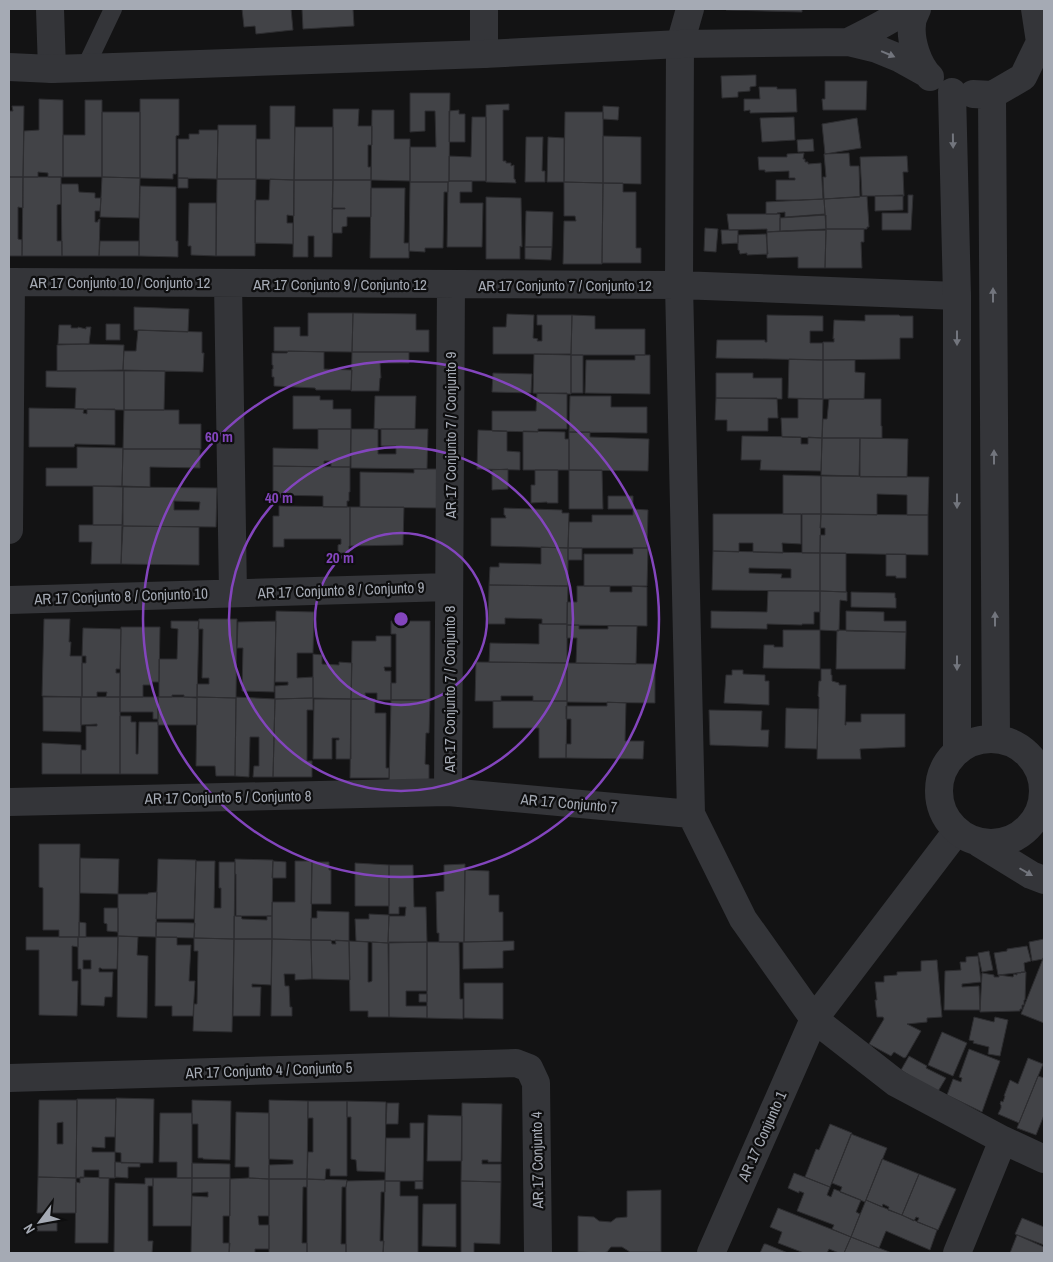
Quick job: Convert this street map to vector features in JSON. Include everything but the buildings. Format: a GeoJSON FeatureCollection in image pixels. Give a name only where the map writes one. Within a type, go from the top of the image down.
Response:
{"type":"FeatureCollection","features":[{"type":"Feature","properties":{"kind":"street"},"geometry":{"type":"LineString","coordinates":[[50,9],[52,69]]}},
{"type":"Feature","properties":{"kind":"street"},"geometry":{"type":"LineString","coordinates":[[484,9],[484,54]]}},
{"type":"Feature","properties":{"kind":"street"},"geometry":{"type":"LineString","coordinates":[[690,9],[680,44],[679,285],[690,814],[743,919],[814,1019],[896,1082],[1003,1140],[1044,1159]]}},
{"type":"Feature","properties":{"kind":"street"},"geometry":{"type":"LineString","coordinates":[[848,42],[907,9]]}},
{"type":"Feature","properties":{"kind":"street"},"geometry":{"type":"LineString","coordinates":[[917,9],[912,24],[914,49],[926,73]]}},
{"type":"Feature","properties":{"kind":"street"},"geometry":{"type":"LineString","coordinates":[[9,67],[52,69],[484,54],[680,44],[848,42],[877,49],[899,58],[926,73],[938,84],[952,92],[992,95],[1034,70],[1040,42],[1035,9]]}},
{"type":"Feature","properties":{"kind":"street"},"geometry":{"type":"LineString","coordinates":[[952,92],[957,296],[957,750]]}},
{"type":"Feature","properties":{"kind":"street"},"geometry":{"type":"LineString","coordinates":[[992,95],[996,738]]}},
{"type":"Feature","properties":{"kind":"street"},"geometry":{"type":"LineString","coordinates":[[9,530],[10,282]]}},
{"type":"Feature","properties":{"kind":"street","name":"AR 17 Conjunto 10 / Conjunto 12"},"geometry":{"type":"LineString","coordinates":[[10,282],[228,283]]}},
{"type":"Feature","properties":{"kind":"street"},"geometry":{"type":"LineString","coordinates":[[228,283],[233,593]]}},
{"type":"Feature","properties":{"kind":"street","name":"AR 17 Conjunto 9 / Conjunto 12"},"geometry":{"type":"LineString","coordinates":[[228,283],[451,284]]}},
{"type":"Feature","properties":{"kind":"street","name":"AR 17 Conjunto 7 / Conjunto 12"},"geometry":{"type":"LineString","coordinates":[[451,284],[679,285],[957,296]]}},
{"type":"Feature","properties":{"kind":"street","name":"AR 17 Conjunto 7 / Conjunto 9"},"geometry":{"type":"LineString","coordinates":[[449,587],[451,284]]}},
{"type":"Feature","properties":{"kind":"street","name":"AR 17 Conjunto 8 / Conjunto 9"},"geometry":{"type":"LineString","coordinates":[[233,593],[449,587]]}},
{"type":"Feature","properties":{"kind":"street","name":"AR 17 Conjunto 7 / Conjunto 8"},"geometry":{"type":"LineString","coordinates":[[448,792],[449,587]]}},
{"type":"Feature","properties":{"kind":"street","name":"AR 17 Conjunto 8 / Conjunto 10"},"geometry":{"type":"LineString","coordinates":[[9,600],[233,593]]}},
{"type":"Feature","properties":{"kind":"street"},"geometry":{"type":"LineString","coordinates":[[968,837],[1001,844],[1021,835],[1037,819],[1044,799],[1042,769],[1030,755],[1014,743],[996,738],[975,740],[957,750],[945,764],[939,782],[939,800],[945,817],[968,837],[1031,875],[1044,880]]}},
{"type":"Feature","properties":{"kind":"street","name":"AR 17 Conjunto 7"},"geometry":{"type":"LineString","coordinates":[[448,792],[690,814]]}},
{"type":"Feature","properties":{"kind":"street","name":"AR 17 Conjunto 5 / Conjunto 8"},"geometry":{"type":"LineString","coordinates":[[9,802],[448,792]]}},
{"type":"Feature","properties":{"kind":"street","name":"AR 17 Conjunto 1"},"geometry":{"type":"LineString","coordinates":[[711,1253],[814,1019],[968,837]]}},
{"type":"Feature","properties":{"kind":"street","name":"AR 17 Conjunto 4 / Conjunto 5"},"geometry":{"type":"LineString","coordinates":[[9,1078],[516,1063],[529,1068]]}},
{"type":"Feature","properties":{"kind":"street","name":"AR 17 Conjunto 4"},"geometry":{"type":"LineString","coordinates":[[529,1068],[536,1083],[538,1253]]}},
{"type":"Feature","properties":{"kind":"street"},"geometry":{"type":"LineString","coordinates":[[957,1253],[1003,1140]]}},
{"type":"Feature","properties":{"kind":"lane"},"geometry":{"type":"LineString","coordinates":[[85,68],[113,9]]}}]}
